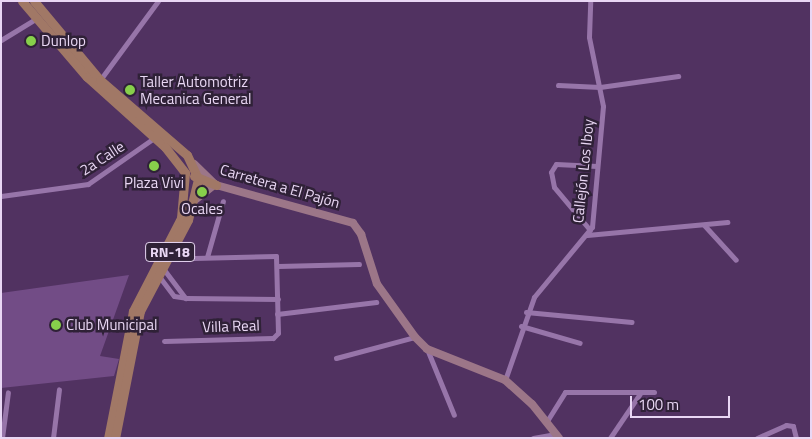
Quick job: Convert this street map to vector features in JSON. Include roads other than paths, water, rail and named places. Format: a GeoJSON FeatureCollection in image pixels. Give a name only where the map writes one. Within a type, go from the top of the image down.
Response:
{"type":"FeatureCollection","features":[{"type":"Feature","properties":{"kind":"main road","name":"RN-18"},"geometry":{"type":"LineString","coordinates":[[22,1],[87,78],[152,133],[194,163],[198,179],[196,198],[140,312],[115,438]]}},
{"type":"Feature","properties":{"kind":"main road","name":"RN-18"},"geometry":{"type":"LineString","coordinates":[[34,1],[100,80],[165,147],[185,173],[181,218],[133,311],[108,438]]}},
{"type":"Feature","properties":{"kind":"main road"},"geometry":{"type":"LineString","coordinates":[[165,147],[180,155],[198,179],[215,184]]}},
{"type":"Feature","properties":{"kind":"street"},"geometry":{"type":"LineString","coordinates":[[100,80],[158,1]]}},
{"type":"Feature","properties":{"kind":"street","name":"Callejón Los Iboy"},"geometry":{"type":"LineString","coordinates":[[505,380],[526,312],[589,232],[598,166],[603,106],[589,37],[590,1]]}},
{"type":"Feature","properties":{"kind":"street"},"geometry":{"type":"LineString","coordinates":[[1,40],[37,18]]}},
{"type":"Feature","properties":{"kind":"street"},"geometry":{"type":"LineString","coordinates":[[558,85],[600,87],[678,76]]}},
{"type":"Feature","properties":{"kind":"street","name":"2a Calle"},"geometry":{"type":"LineString","coordinates":[[1,196],[85,185],[152,133]]}},
{"type":"Feature","properties":{"kind":"street","name":"Carretera a El Pajón"},"geometry":{"type":"LineString","coordinates":[[194,163],[215,184],[353,223],[361,234],[377,284],[415,337],[427,348],[505,380],[547,421],[558,436]]}},
{"type":"Feature","properties":{"kind":"street"},"geometry":{"type":"LineString","coordinates":[[598,166],[556,164],[551,172],[554,187],[589,232],[727,222]]}},
{"type":"Feature","properties":{"kind":"street","name":"Carretera a El Pajón"},"geometry":{"type":"LineString","coordinates":[[196,198],[215,184]]}},
{"type":"Feature","properties":{"kind":"street"},"geometry":{"type":"LineString","coordinates":[[207,258],[223,201]]}},
{"type":"Feature","properties":{"kind":"street"},"geometry":{"type":"LineString","coordinates":[[704,225],[736,260]]}},
{"type":"Feature","properties":{"kind":"street"},"geometry":{"type":"LineString","coordinates":[[194,258],[276,256],[278,266],[358,264]]}},
{"type":"Feature","properties":{"kind":"street","name":"Villa Real"},"geometry":{"type":"LineString","coordinates":[[164,341],[273,338],[278,333],[278,266]]}},
{"type":"Feature","properties":{"kind":"street","name":"Villa Real"},"geometry":{"type":"LineString","coordinates":[[160,271],[174,296],[186,298],[278,299]]}},
{"type":"Feature","properties":{"kind":"street","name":"Villa Real"},"geometry":{"type":"LineString","coordinates":[[278,314],[376,302]]}},
{"type":"Feature","properties":{"kind":"street"},"geometry":{"type":"LineString","coordinates":[[526,312],[632,322]]}},
{"type":"Feature","properties":{"kind":"street"},"geometry":{"type":"LineString","coordinates":[[521,326],[580,343]]}},
{"type":"Feature","properties":{"kind":"street"},"geometry":{"type":"LineString","coordinates":[[336,358],[415,337]]}},
{"type":"Feature","properties":{"kind":"street"},"geometry":{"type":"LineString","coordinates":[[427,348],[454,415]]}},
{"type":"Feature","properties":{"kind":"street"},"geometry":{"type":"LineString","coordinates":[[53,438],[59,389]]}},
{"type":"Feature","properties":{"kind":"street"},"geometry":{"type":"LineString","coordinates":[[2,438],[8,392]]}},
{"type":"Feature","properties":{"kind":"street"},"geometry":{"type":"LineString","coordinates":[[547,421],[565,392],[654,392]]}},
{"type":"Feature","properties":{"kind":"street"},"geometry":{"type":"LineString","coordinates":[[610,438],[641,392]]}},
{"type":"Feature","properties":{"kind":"street"},"geometry":{"type":"LineString","coordinates":[[757,438],[786,426],[793,426],[796,438]]}},
{"type":"Feature","properties":{"kind":"street"},"geometry":{"type":"LineString","coordinates":[[533,438],[558,436]]}},
{"type":"Feature","properties":{"kind":"place","name":"Dunlop"},"geometry":{"type":"Point","coordinates":[31,41]}},
{"type":"Feature","properties":{"kind":"place","name":"Taller Automotriz Mecanica General"},"geometry":{"type":"Point","coordinates":[130,90]}},
{"type":"Feature","properties":{"kind":"place","name":"Plaza Vivi"},"geometry":{"type":"Point","coordinates":[154,166]}},
{"type":"Feature","properties":{"kind":"place","name":"Ocales"},"geometry":{"type":"Point","coordinates":[202,192]}},
{"type":"Feature","properties":{"kind":"place","name":"Club Municipal"},"geometry":{"type":"Point","coordinates":[56,325]}}]}
